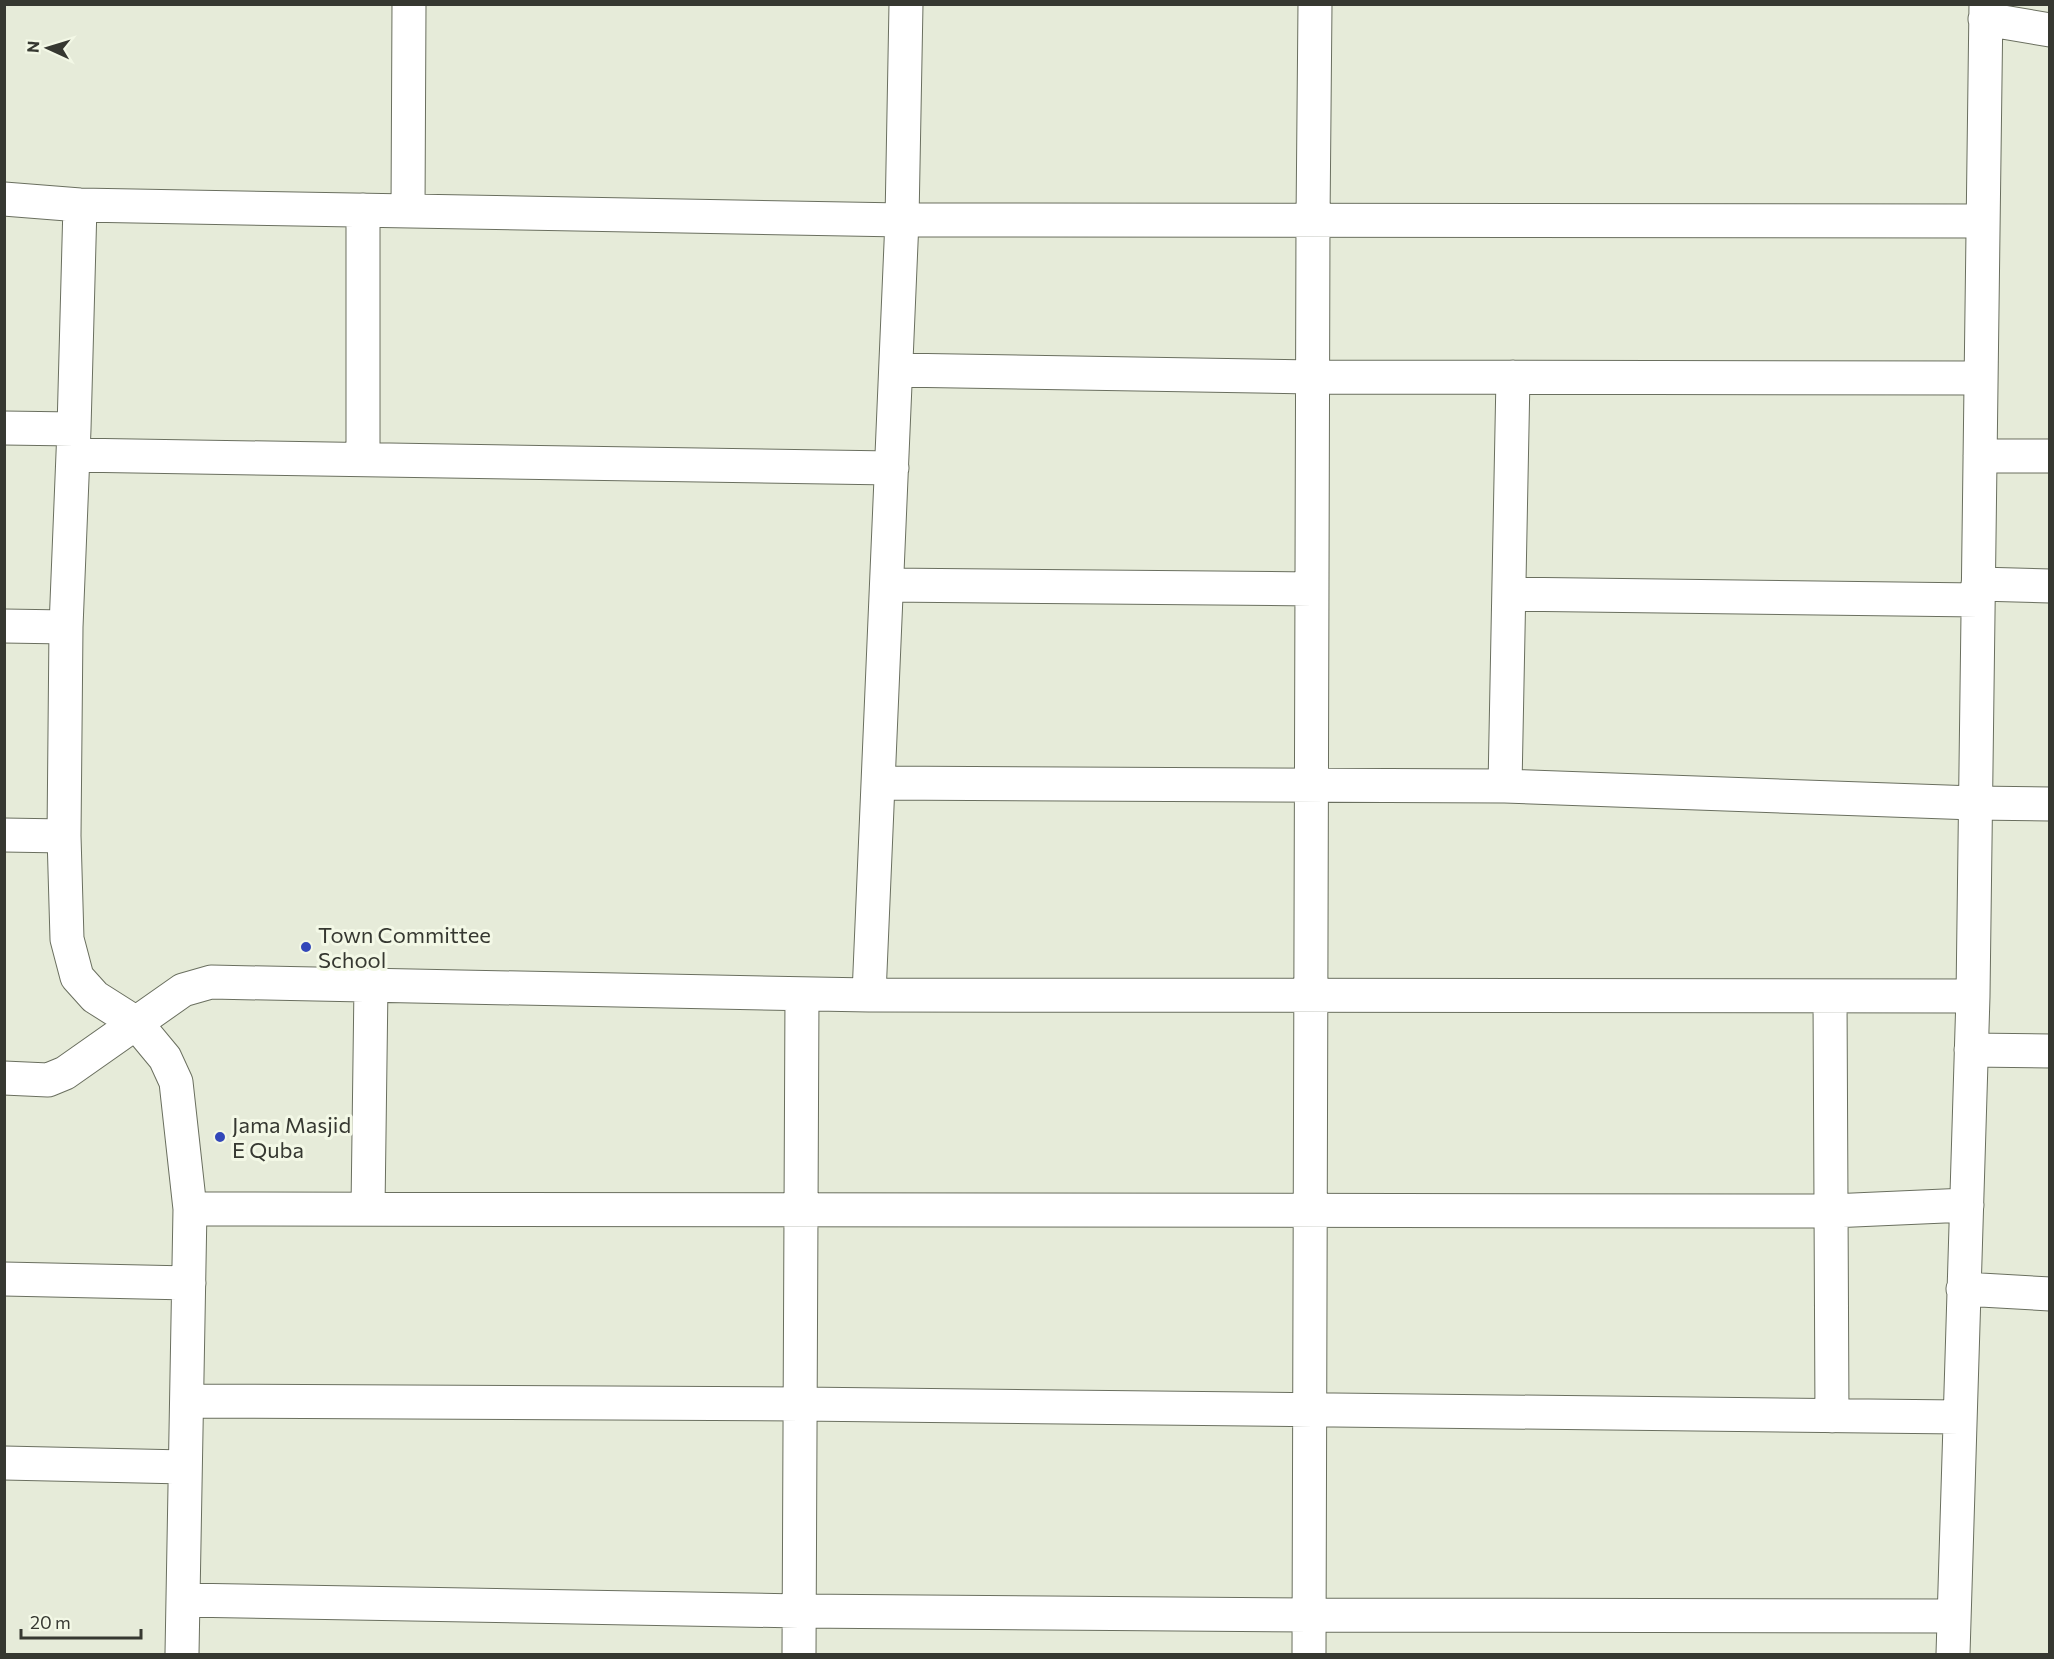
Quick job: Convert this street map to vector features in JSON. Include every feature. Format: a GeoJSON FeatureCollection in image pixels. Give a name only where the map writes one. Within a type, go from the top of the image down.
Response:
{"type":"FeatureCollection","features":[{"type":"Feature","properties":{"kind":"street"},"geometry":{"type":"LineString","coordinates":[[408,212],[409,4]]}},
{"type":"Feature","properties":{"kind":"street"},"geometry":{"type":"LineString","coordinates":[[869,995],[903,220],[906,4]]}},
{"type":"Feature","properties":{"kind":"street"},"geometry":{"type":"LineString","coordinates":[[1309,1654],[1315,4]]}},
{"type":"Feature","properties":{"kind":"street"},"geometry":{"type":"LineString","coordinates":[[1953,1654],[1971,1050],[1986,12],[2049,30]]}},
{"type":"Feature","properties":{"kind":"street"},"geometry":{"type":"LineString","coordinates":[[4,199],[80,205],[903,220],[1983,221]]}},
{"type":"Feature","properties":{"kind":"street"},"geometry":{"type":"LineString","coordinates":[[80,205],[74,442],[66,627],[64,836],[67,939],[77,977],[95,998],[136,1023],[165,1058],[176,1082],[190,1209],[182,1654]]}},
{"type":"Feature","properties":{"kind":"street"},"geometry":{"type":"LineString","coordinates":[[363,210],[363,459]]}},
{"type":"Feature","properties":{"kind":"street"},"geometry":{"type":"LineString","coordinates":[[896,370],[1312,377],[1980,378]]}},
{"type":"Feature","properties":{"kind":"street"},"geometry":{"type":"LineString","coordinates":[[1505,786],[1514,377]]}},
{"type":"Feature","properties":{"kind":"street"},"geometry":{"type":"LineString","coordinates":[[4,428],[74,442],[363,459],[892,468]]}},
{"type":"Feature","properties":{"kind":"street"},"geometry":{"type":"LineString","coordinates":[[1980,456],[2049,456]]}},
{"type":"Feature","properties":{"kind":"street"},"geometry":{"type":"LineString","coordinates":[[887,585],[1312,589]]}},
{"type":"Feature","properties":{"kind":"street"},"geometry":{"type":"LineString","coordinates":[[1509,594],[1978,592],[2049,586]]}},
{"type":"Feature","properties":{"kind":"street"},"geometry":{"type":"LineString","coordinates":[[4,626],[66,627]]}},
{"type":"Feature","properties":{"kind":"street"},"geometry":{"type":"LineString","coordinates":[[879,783],[1505,786],[2049,804]]}},
{"type":"Feature","properties":{"kind":"street"},"geometry":{"type":"LineString","coordinates":[[4,835],[64,836]]}},
{"type":"Feature","properties":{"kind":"street"},"geometry":{"type":"LineString","coordinates":[[4,1078],[48,1080],[65,1073],[183,990],[211,982],[869,995],[1972,996]]}},
{"type":"Feature","properties":{"kind":"street"},"geometry":{"type":"LineString","coordinates":[[368,1209],[371,985]]}},
{"type":"Feature","properties":{"kind":"street"},"geometry":{"type":"LineString","coordinates":[[799,1654],[802,994]]}},
{"type":"Feature","properties":{"kind":"street"},"geometry":{"type":"LineString","coordinates":[[1830,996],[1832,1416]]}},
{"type":"Feature","properties":{"kind":"street"},"geometry":{"type":"LineString","coordinates":[[1971,1050],[2049,1051]]}},
{"type":"Feature","properties":{"kind":"street"},"geometry":{"type":"LineString","coordinates":[[190,1209],[1831,1211],[1967,1205]]}},
{"type":"Feature","properties":{"kind":"street"},"geometry":{"type":"LineString","coordinates":[[4,1279],[189,1283]]}},
{"type":"Feature","properties":{"kind":"street"},"geometry":{"type":"LineString","coordinates":[[1963,1289],[2049,1294]]}},
{"type":"Feature","properties":{"kind":"street"},"geometry":{"type":"LineString","coordinates":[[187,1401],[800,1404],[1959,1417]]}},
{"type":"Feature","properties":{"kind":"street"},"geometry":{"type":"LineString","coordinates":[[4,1464],[185,1467]]}},
{"type":"Feature","properties":{"kind":"street"},"geometry":{"type":"LineString","coordinates":[[183,1600],[799,1611],[1954,1616]]}},
{"type":"Feature","properties":{"kind":"place","name":"Town Committee School"},"geometry":{"type":"Point","coordinates":[306,947]}},
{"type":"Feature","properties":{"kind":"place","name":"Jama Masjid E Quba"},"geometry":{"type":"Point","coordinates":[220,1137]}}]}
